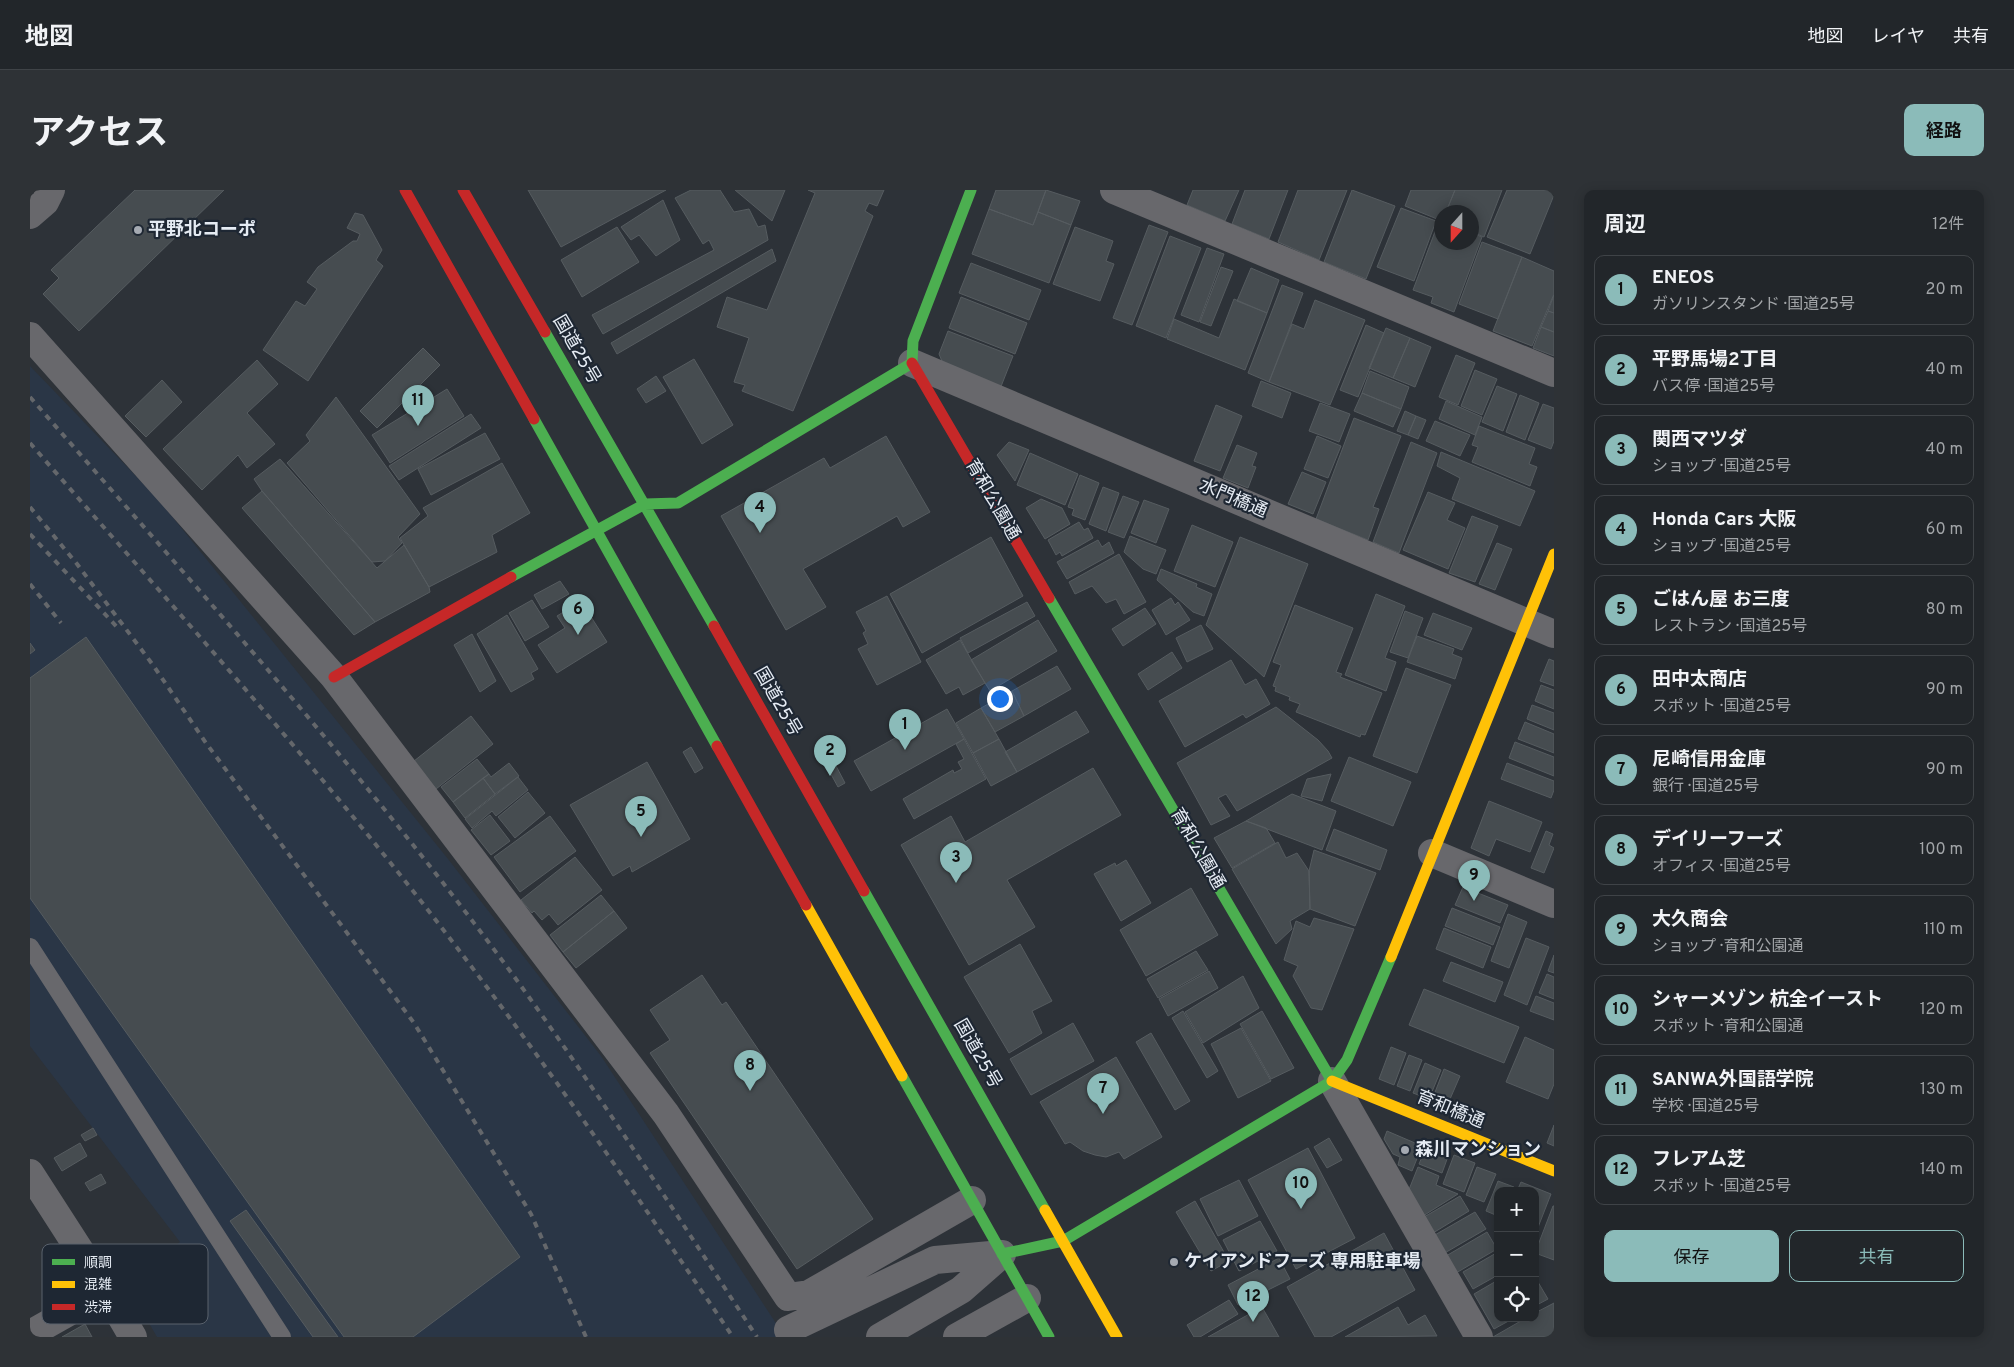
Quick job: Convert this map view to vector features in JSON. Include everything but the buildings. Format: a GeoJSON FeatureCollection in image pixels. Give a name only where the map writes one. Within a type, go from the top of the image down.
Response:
{"type":"FeatureCollection","features":[{"type":"Feature","properties":{"kind":"main road"},"geometry":{"type":"LineString","coordinates":[[404,190],[1049,1337]]}},
{"type":"Feature","properties":{"kind":"main road","name":"国道25号"},"geometry":{"type":"LineString","coordinates":[[463,190],[645,504],[1117,1337]]}},
{"type":"Feature","properties":{"kind":"main road"},"geometry":{"type":"LineString","coordinates":[[334,677],[595,530],[645,504],[678,503],[912,363],[913,341],[971,190]]}},
{"type":"Feature","properties":{"kind":"main road","name":"育和公園通"},"geometry":{"type":"LineString","coordinates":[[912,363],[1332,1081]]}},
{"type":"Feature","properties":{"kind":"main road"},"geometry":{"type":"LineString","coordinates":[[1002,1254],[1063,1240],[1332,1081],[1347,1060],[1363,1026],[1554,554]]}},
{"type":"Feature","properties":{"kind":"main road","name":"育和橋通"},"geometry":{"type":"LineString","coordinates":[[1332,1081],[1554,1171]]}},
{"type":"Feature","properties":{"kind":"street"},"geometry":{"type":"LineString","coordinates":[[30,216],[45,202],[51,190]]}},
{"type":"Feature","properties":{"kind":"street"},"geometry":{"type":"LineString","coordinates":[[1114,190],[1554,374]]}},
{"type":"Feature","properties":{"kind":"street"},"geometry":{"type":"LineString","coordinates":[[30,336],[334,677],[666,1114],[788,1297],[809,1294],[972,1200]]}},
{"type":"Feature","properties":{"kind":"street","name":"水門橋通"},"geometry":{"type":"LineString","coordinates":[[912,363],[1554,634]]}},
{"type":"Feature","properties":{"kind":"street"},"geometry":{"type":"LineString","coordinates":[[1432,854],[1554,904]]}},
{"type":"Feature","properties":{"kind":"street","name":"育和公園通"},"geometry":{"type":"LineString","coordinates":[[1332,1081],[1478,1337]]}},
{"type":"Feature","properties":{"kind":"street"},"geometry":{"type":"LineString","coordinates":[[30,1173],[76,1244]]}},
{"type":"Feature","properties":{"kind":"street"},"geometry":{"type":"LineString","coordinates":[[788,1330],[935,1260],[1002,1254]]}},
{"type":"Feature","properties":{"kind":"street"},"geometry":{"type":"LineString","coordinates":[[880,1337],[961,1290],[1002,1254]]}},
{"type":"Feature","properties":{"kind":"street"},"geometry":{"type":"LineString","coordinates":[[957,1337],[1027,1298]]}},
{"type":"Feature","properties":{"kind":"street"},"geometry":{"type":"LineString","coordinates":[[30,1334],[48,1324]]}},
{"type":"Feature","properties":{"kind":"street"},"geometry":{"type":"LineString","coordinates":[[125,1324],[133,1337]]}},
{"type":"Feature","properties":{"kind":"lane"},"geometry":{"type":"LineString","coordinates":[[30,947],[282,1337]]}},
{"type":"Feature","properties":{"kind":"shaded area"},"geometry":{"type":"Polygon","coordinates":[[[30,366],[158,499],[448,859],[601,1056],[785,1337],[157,1337],[150,1324],[208,1324],[208,1244],[177,1244],[180,1242],[30,1046],[30,366]]]}},
{"type":"Feature","properties":{"kind":"railway"},"geometry":{"type":"LineString","coordinates":[[30,397],[278,681],[398,826],[456,900],[513,975],[576,1064],[757,1337]]}},
{"type":"Feature","properties":{"kind":"railway"},"geometry":{"type":"LineString","coordinates":[[30,443],[320,777],[413,891],[497,1000],[617,1167],[733,1337]]}},
{"type":"Feature","properties":{"kind":"railway"},"geometry":{"type":"LineString","coordinates":[[30,507],[77,564],[153,665],[206,743],[414,1023],[531,1214],[586,1337]]}},
{"type":"Feature","properties":{"kind":"railway"},"geometry":{"type":"LineString","coordinates":[[30,534],[117,627]]}},
{"type":"Feature","properties":{"kind":"railway"},"geometry":{"type":"LineString","coordinates":[[30,584],[61,623]]}},
{"type":"Feature","properties":{"kind":"traffic: fast"},"geometry":{"type":"LineString","coordinates":[[912,363],[913,341],[971,190]]}},
{"type":"Feature","properties":{"kind":"traffic: fast"},"geometry":{"type":"LineString","coordinates":[[545,332],[714,626]]}},
{"type":"Feature","properties":{"kind":"traffic: fast"},"geometry":{"type":"LineString","coordinates":[[511,577],[645,504],[678,503],[912,363]]}},
{"type":"Feature","properties":{"kind":"traffic: fast"},"geometry":{"type":"LineString","coordinates":[[534,419],[717,746]]}},
{"type":"Feature","properties":{"kind":"traffic: fast"},"geometry":{"type":"LineString","coordinates":[[1049,598],[1332,1081]]}},
{"type":"Feature","properties":{"kind":"traffic: fast"},"geometry":{"type":"LineString","coordinates":[[864,891],[1045,1210]]}},
{"type":"Feature","properties":{"kind":"traffic: fast"},"geometry":{"type":"LineString","coordinates":[[1002,1254],[1063,1241],[1332,1081],[1347,1060],[1391,957]]}},
{"type":"Feature","properties":{"kind":"traffic: fast"},"geometry":{"type":"LineString","coordinates":[[902,1076],[1049,1337]]}},
{"type":"Feature","properties":{"kind":"traffic: slow"},"geometry":{"type":"LineString","coordinates":[[1391,957],[1554,554]]}},
{"type":"Feature","properties":{"kind":"traffic: slow"},"geometry":{"type":"LineString","coordinates":[[806,905],[902,1076]]}},
{"type":"Feature","properties":{"kind":"traffic: slow"},"geometry":{"type":"LineString","coordinates":[[1332,1081],[1554,1171]]}},
{"type":"Feature","properties":{"kind":"traffic: slow"},"geometry":{"type":"LineString","coordinates":[[1045,1210],[1117,1337]]}},
{"type":"Feature","properties":{"kind":"traffic: jam"},"geometry":{"type":"LineString","coordinates":[[405,190],[534,419]]}},
{"type":"Feature","properties":{"kind":"traffic: jam"},"geometry":{"type":"LineString","coordinates":[[463,190],[545,332]]}},
{"type":"Feature","properties":{"kind":"traffic: jam"},"geometry":{"type":"LineString","coordinates":[[912,363],[1049,598]]}},
{"type":"Feature","properties":{"kind":"traffic: jam"},"geometry":{"type":"LineString","coordinates":[[334,677],[511,577]]}},
{"type":"Feature","properties":{"kind":"traffic: jam"},"geometry":{"type":"LineString","coordinates":[[714,626],[864,891]]}},
{"type":"Feature","properties":{"kind":"traffic: jam"},"geometry":{"type":"LineString","coordinates":[[717,746],[806,905]]}},
{"type":"Feature","properties":{"kind":"place","name":"平野北コーポ"},"geometry":{"type":"Point","coordinates":[138,230]}},
{"type":"Feature","properties":{"kind":"place","name":"SANWA外国語学院"},"geometry":{"type":"Point","coordinates":[418,426]}},
{"type":"Feature","properties":{"kind":"place","name":"Honda Cars 大阪"},"geometry":{"type":"Point","coordinates":[760,533]}},
{"type":"Feature","properties":{"kind":"place","name":"田中太商店"},"geometry":{"type":"Point","coordinates":[578,635]}},
{"type":"Feature","properties":{"kind":"place","name":"ENEOS"},"geometry":{"type":"Point","coordinates":[905,750]}},
{"type":"Feature","properties":{"kind":"place","name":"平野馬場2丁目"},"geometry":{"type":"Point","coordinates":[830,776]}},
{"type":"Feature","properties":{"kind":"place","name":"ごはん屋 お三度"},"geometry":{"type":"Point","coordinates":[641,837]}},
{"type":"Feature","properties":{"kind":"place","name":"関西マツダ"},"geometry":{"type":"Point","coordinates":[956,883]}},
{"type":"Feature","properties":{"kind":"place","name":"大久商会"},"geometry":{"type":"Point","coordinates":[1474,901]}},
{"type":"Feature","properties":{"kind":"place","name":"デイリーフーズ"},"geometry":{"type":"Point","coordinates":[750,1091]}},
{"type":"Feature","properties":{"kind":"place","name":"尼崎信用金庫"},"geometry":{"type":"Point","coordinates":[1103,1114]}},
{"type":"Feature","properties":{"kind":"place","name":"森川マンション"},"geometry":{"type":"Point","coordinates":[1405,1150]}},
{"type":"Feature","properties":{"kind":"place","name":"シャーメゾン 杭全イースト"},"geometry":{"type":"Point","coordinates":[1301,1209]}},
{"type":"Feature","properties":{"kind":"place","name":"ケイアンドフーズ 専用駐車場"},"geometry":{"type":"Point","coordinates":[1174,1262]}},
{"type":"Feature","properties":{"kind":"place","name":"フレアム芝"},"geometry":{"type":"Point","coordinates":[1253,1322]}}]}
